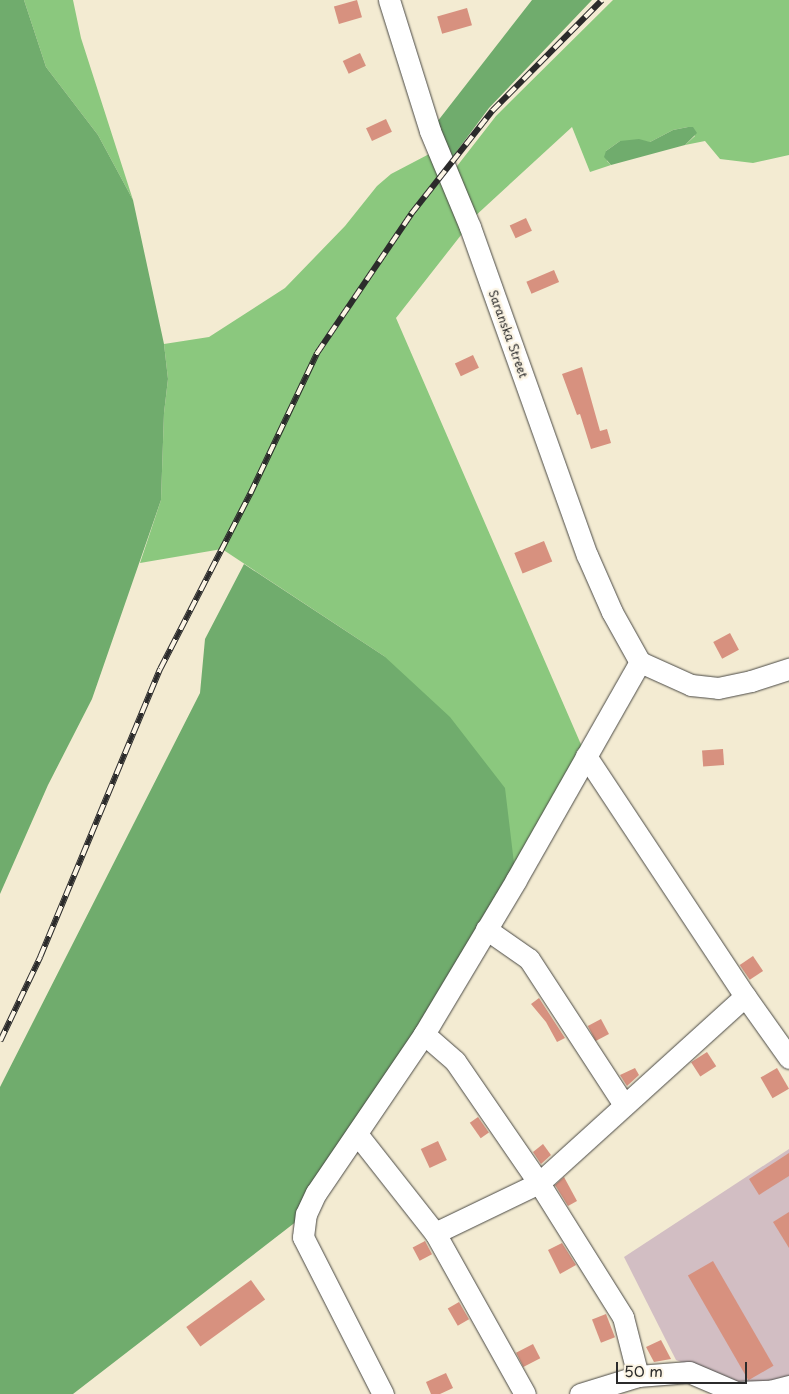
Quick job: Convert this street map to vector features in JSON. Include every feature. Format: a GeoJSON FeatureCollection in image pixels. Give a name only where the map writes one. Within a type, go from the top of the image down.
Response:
{"type":"FeatureCollection","features":[{"type":"Feature","properties":{"kind":"street","name":"Saranska Street"},"geometry":{"type":"LineString","coordinates":[[389,0],[430,130],[470,227],[587,555],[612,612],[640,662]]}},
{"type":"Feature","properties":{"kind":"street"},"geometry":{"type":"LineString","coordinates":[[383,1394],[303,1238],[306,1214],[316,1194],[424,1034],[640,662],[691,685],[718,688],[751,681],[789,669]]}},
{"type":"Feature","properties":{"kind":"street"},"geometry":{"type":"LineString","coordinates":[[586,756],[745,996],[789,1058]]}},
{"type":"Feature","properties":{"kind":"street"},"geometry":{"type":"LineString","coordinates":[[486,929],[529,959],[624,1105]]}},
{"type":"Feature","properties":{"kind":"street"},"geometry":{"type":"LineString","coordinates":[[435,1233],[539,1183],[745,996]]}},
{"type":"Feature","properties":{"kind":"street"},"geometry":{"type":"LineString","coordinates":[[424,1034],[455,1061],[539,1183],[622,1317],[638,1376]]}},
{"type":"Feature","properties":{"kind":"street"},"geometry":{"type":"LineString","coordinates":[[357,1134],[435,1233],[525,1394]]}},
{"type":"Feature","properties":{"kind":"street"},"geometry":{"type":"LineString","coordinates":[[580,1394],[638,1376],[689,1372],[736,1392],[770,1391],[789,1386]]}},
{"type":"Feature","properties":{"kind":"shaded area"},"geometry":{"type":"Polygon","coordinates":[[[789,1149],[789,1375],[773,1383],[742,1385],[676,1360],[624,1257],[789,1149]]]}},
{"type":"Feature","properties":{"kind":"green space"},"geometry":{"type":"Polygon","coordinates":[[[0,0],[24,0],[46,67],[98,135],[133,200],[164,344],[168,379],[164,413],[161,500],[92,699],[48,785],[0,894],[0,0]]]}},
{"type":"Feature","properties":{"kind":"green space"},"geometry":{"type":"Polygon","coordinates":[[[24,0],[73,0],[81,38],[133,200],[98,135],[46,67],[24,0]]]}},
{"type":"Feature","properties":{"kind":"green space"},"geometry":{"type":"Polygon","coordinates":[[[532,0],[592,0],[489,108],[445,167],[430,131],[532,0]]]}},
{"type":"Feature","properties":{"kind":"green space"},"geometry":{"type":"Polygon","coordinates":[[[613,0],[789,0],[789,155],[753,163],[720,159],[705,141],[685,145],[695,136],[688,127],[673,130],[650,142],[620,141],[606,151],[607,161],[611,165],[590,172],[572,127],[473,218],[454,170],[496,116],[613,0]]]}},
{"type":"Feature","properties":{"kind":"green space"},"geometry":{"type":"Polygon","coordinates":[[[693,127],[697,133],[685,145],[611,165],[604,157],[606,151],[620,141],[639,139],[650,142],[673,130],[693,127]]]}},
{"type":"Feature","properties":{"kind":"green space"},"geometry":{"type":"Polygon","coordinates":[[[433,152],[465,230],[396,318],[586,756],[516,880],[384,656],[222,549],[140,563],[161,500],[164,413],[168,379],[164,344],[209,337],[285,288],[345,226],[377,186],[391,174],[433,152]]]}},
{"type":"Feature","properties":{"kind":"green space"},"geometry":{"type":"Polygon","coordinates":[[[244,564],[384,656],[450,717],[505,788],[516,880],[306,1214],[73,1394],[0,1394],[0,1087],[200,693],[205,639],[244,564]]]}},
{"type":"Feature","properties":{"kind":"building"},"geometry":{"type":"Polygon","coordinates":[[[357,0],[362,17],[339,24],[334,7],[357,0]]]}},
{"type":"Feature","properties":{"kind":"building"},"geometry":{"type":"Polygon","coordinates":[[[467,8],[472,25],[442,34],[437,17],[467,8]]]}},
{"type":"Feature","properties":{"kind":"building"},"geometry":{"type":"Polygon","coordinates":[[[360,53],[366,66],[349,74],[343,61],[360,53]]]}},
{"type":"Feature","properties":{"kind":"building"},"geometry":{"type":"Polygon","coordinates":[[[386,119],[392,132],[372,141],[366,128],[386,119]]]}},
{"type":"Feature","properties":{"kind":"building"},"geometry":{"type":"Polygon","coordinates":[[[526,218],[532,231],[516,238],[510,226],[526,218]]]}},
{"type":"Feature","properties":{"kind":"building"},"geometry":{"type":"Polygon","coordinates":[[[554,270],[559,282],[531,294],[526,282],[554,270]]]}},
{"type":"Feature","properties":{"kind":"building"},"geometry":{"type":"Polygon","coordinates":[[[473,355],[479,368],[461,376],[455,363],[473,355]]]}},
{"type":"Feature","properties":{"kind":"building"},"geometry":{"type":"Polygon","coordinates":[[[582,367],[600,431],[607,429],[611,443],[591,449],[580,414],[577,415],[562,374],[582,367]]]}},
{"type":"Feature","properties":{"kind":"building"},"geometry":{"type":"Polygon","coordinates":[[[544,541],[552,561],[523,573],[514,553],[544,541]]]}},
{"type":"Feature","properties":{"kind":"building"},"geometry":{"type":"Polygon","coordinates":[[[730,633],[739,650],[722,659],[713,642],[730,633]]]}},
{"type":"Feature","properties":{"kind":"building"},"geometry":{"type":"Polygon","coordinates":[[[723,749],[724,765],[703,766],[702,750],[723,749]]]}},
{"type":"Feature","properties":{"kind":"building"},"geometry":{"type":"Polygon","coordinates":[[[753,956],[763,971],[750,980],[740,965],[753,956]]]}},
{"type":"Feature","properties":{"kind":"building"},"geometry":{"type":"Polygon","coordinates":[[[539,998],[565,1038],[557,1042],[546,1022],[531,1004],[539,998]]]}},
{"type":"Feature","properties":{"kind":"building"},"geometry":{"type":"Polygon","coordinates":[[[601,1019],[609,1034],[596,1041],[588,1026],[601,1019]]]}},
{"type":"Feature","properties":{"kind":"building"},"geometry":{"type":"Polygon","coordinates":[[[707,1052],[716,1066],[700,1077],[691,1062],[707,1052]]]}},
{"type":"Feature","properties":{"kind":"building"},"geometry":{"type":"Polygon","coordinates":[[[635,1068],[639,1075],[627,1086],[620,1075],[635,1068]]]}},
{"type":"Feature","properties":{"kind":"building"},"geometry":{"type":"Polygon","coordinates":[[[777,1068],[789,1089],[773,1098],[761,1078],[777,1068]]]}},
{"type":"Feature","properties":{"kind":"building"},"geometry":{"type":"Polygon","coordinates":[[[478,1117],[489,1133],[481,1138],[470,1123],[478,1117]]]}},
{"type":"Feature","properties":{"kind":"building"},"geometry":{"type":"Polygon","coordinates":[[[438,1141],[447,1160],[430,1168],[421,1149],[438,1141]]]}},
{"type":"Feature","properties":{"kind":"building"},"geometry":{"type":"Polygon","coordinates":[[[543,1144],[551,1155],[541,1164],[533,1152],[543,1144]]]}},
{"type":"Feature","properties":{"kind":"building"},"geometry":{"type":"Polygon","coordinates":[[[789,1153],[789,1176],[759,1195],[749,1179],[789,1153]]]}},
{"type":"Feature","properties":{"kind":"building"},"geometry":{"type":"Polygon","coordinates":[[[564,1177],[577,1201],[568,1206],[555,1185],[564,1177]]]}},
{"type":"Feature","properties":{"kind":"building"},"geometry":{"type":"Polygon","coordinates":[[[789,1212],[789,1248],[773,1222],[789,1212]]]}},
{"type":"Feature","properties":{"kind":"building"},"geometry":{"type":"Polygon","coordinates":[[[425,1241],[432,1254],[420,1261],[413,1248],[425,1241]]]}},
{"type":"Feature","properties":{"kind":"building"},"geometry":{"type":"Polygon","coordinates":[[[562,1243],[576,1265],[560,1274],[548,1250],[562,1243]]]}},
{"type":"Feature","properties":{"kind":"building"},"geometry":{"type":"Polygon","coordinates":[[[713,1261],[774,1366],[748,1380],[688,1276],[713,1261]]]}},
{"type":"Feature","properties":{"kind":"building"},"geometry":{"type":"Polygon","coordinates":[[[251,1280],[265,1299],[200,1346],[186,1327],[251,1280]]]}},
{"type":"Feature","properties":{"kind":"building"},"geometry":{"type":"Polygon","coordinates":[[[459,1302],[469,1319],[458,1326],[448,1308],[459,1302]]]}},
{"type":"Feature","properties":{"kind":"building"},"geometry":{"type":"Polygon","coordinates":[[[606,1314],[615,1337],[601,1343],[592,1319],[606,1314]]]}},
{"type":"Feature","properties":{"kind":"building"},"geometry":{"type":"Polygon","coordinates":[[[661,1340],[671,1359],[654,1362],[646,1347],[661,1340]]]}},
{"type":"Feature","properties":{"kind":"building"},"geometry":{"type":"Polygon","coordinates":[[[533,1344],[540,1358],[523,1367],[516,1353],[533,1344]]]}},
{"type":"Feature","properties":{"kind":"building"},"geometry":{"type":"Polygon","coordinates":[[[446,1373],[453,1388],[440,1394],[431,1394],[426,1382],[446,1373]]]}},
{"type":"Feature","properties":{"kind":"railway"},"geometry":{"type":"LineString","coordinates":[[0,1041],[40,957],[160,669],[250,494],[317,353],[411,214],[492,111],[602,0]]}}]}
